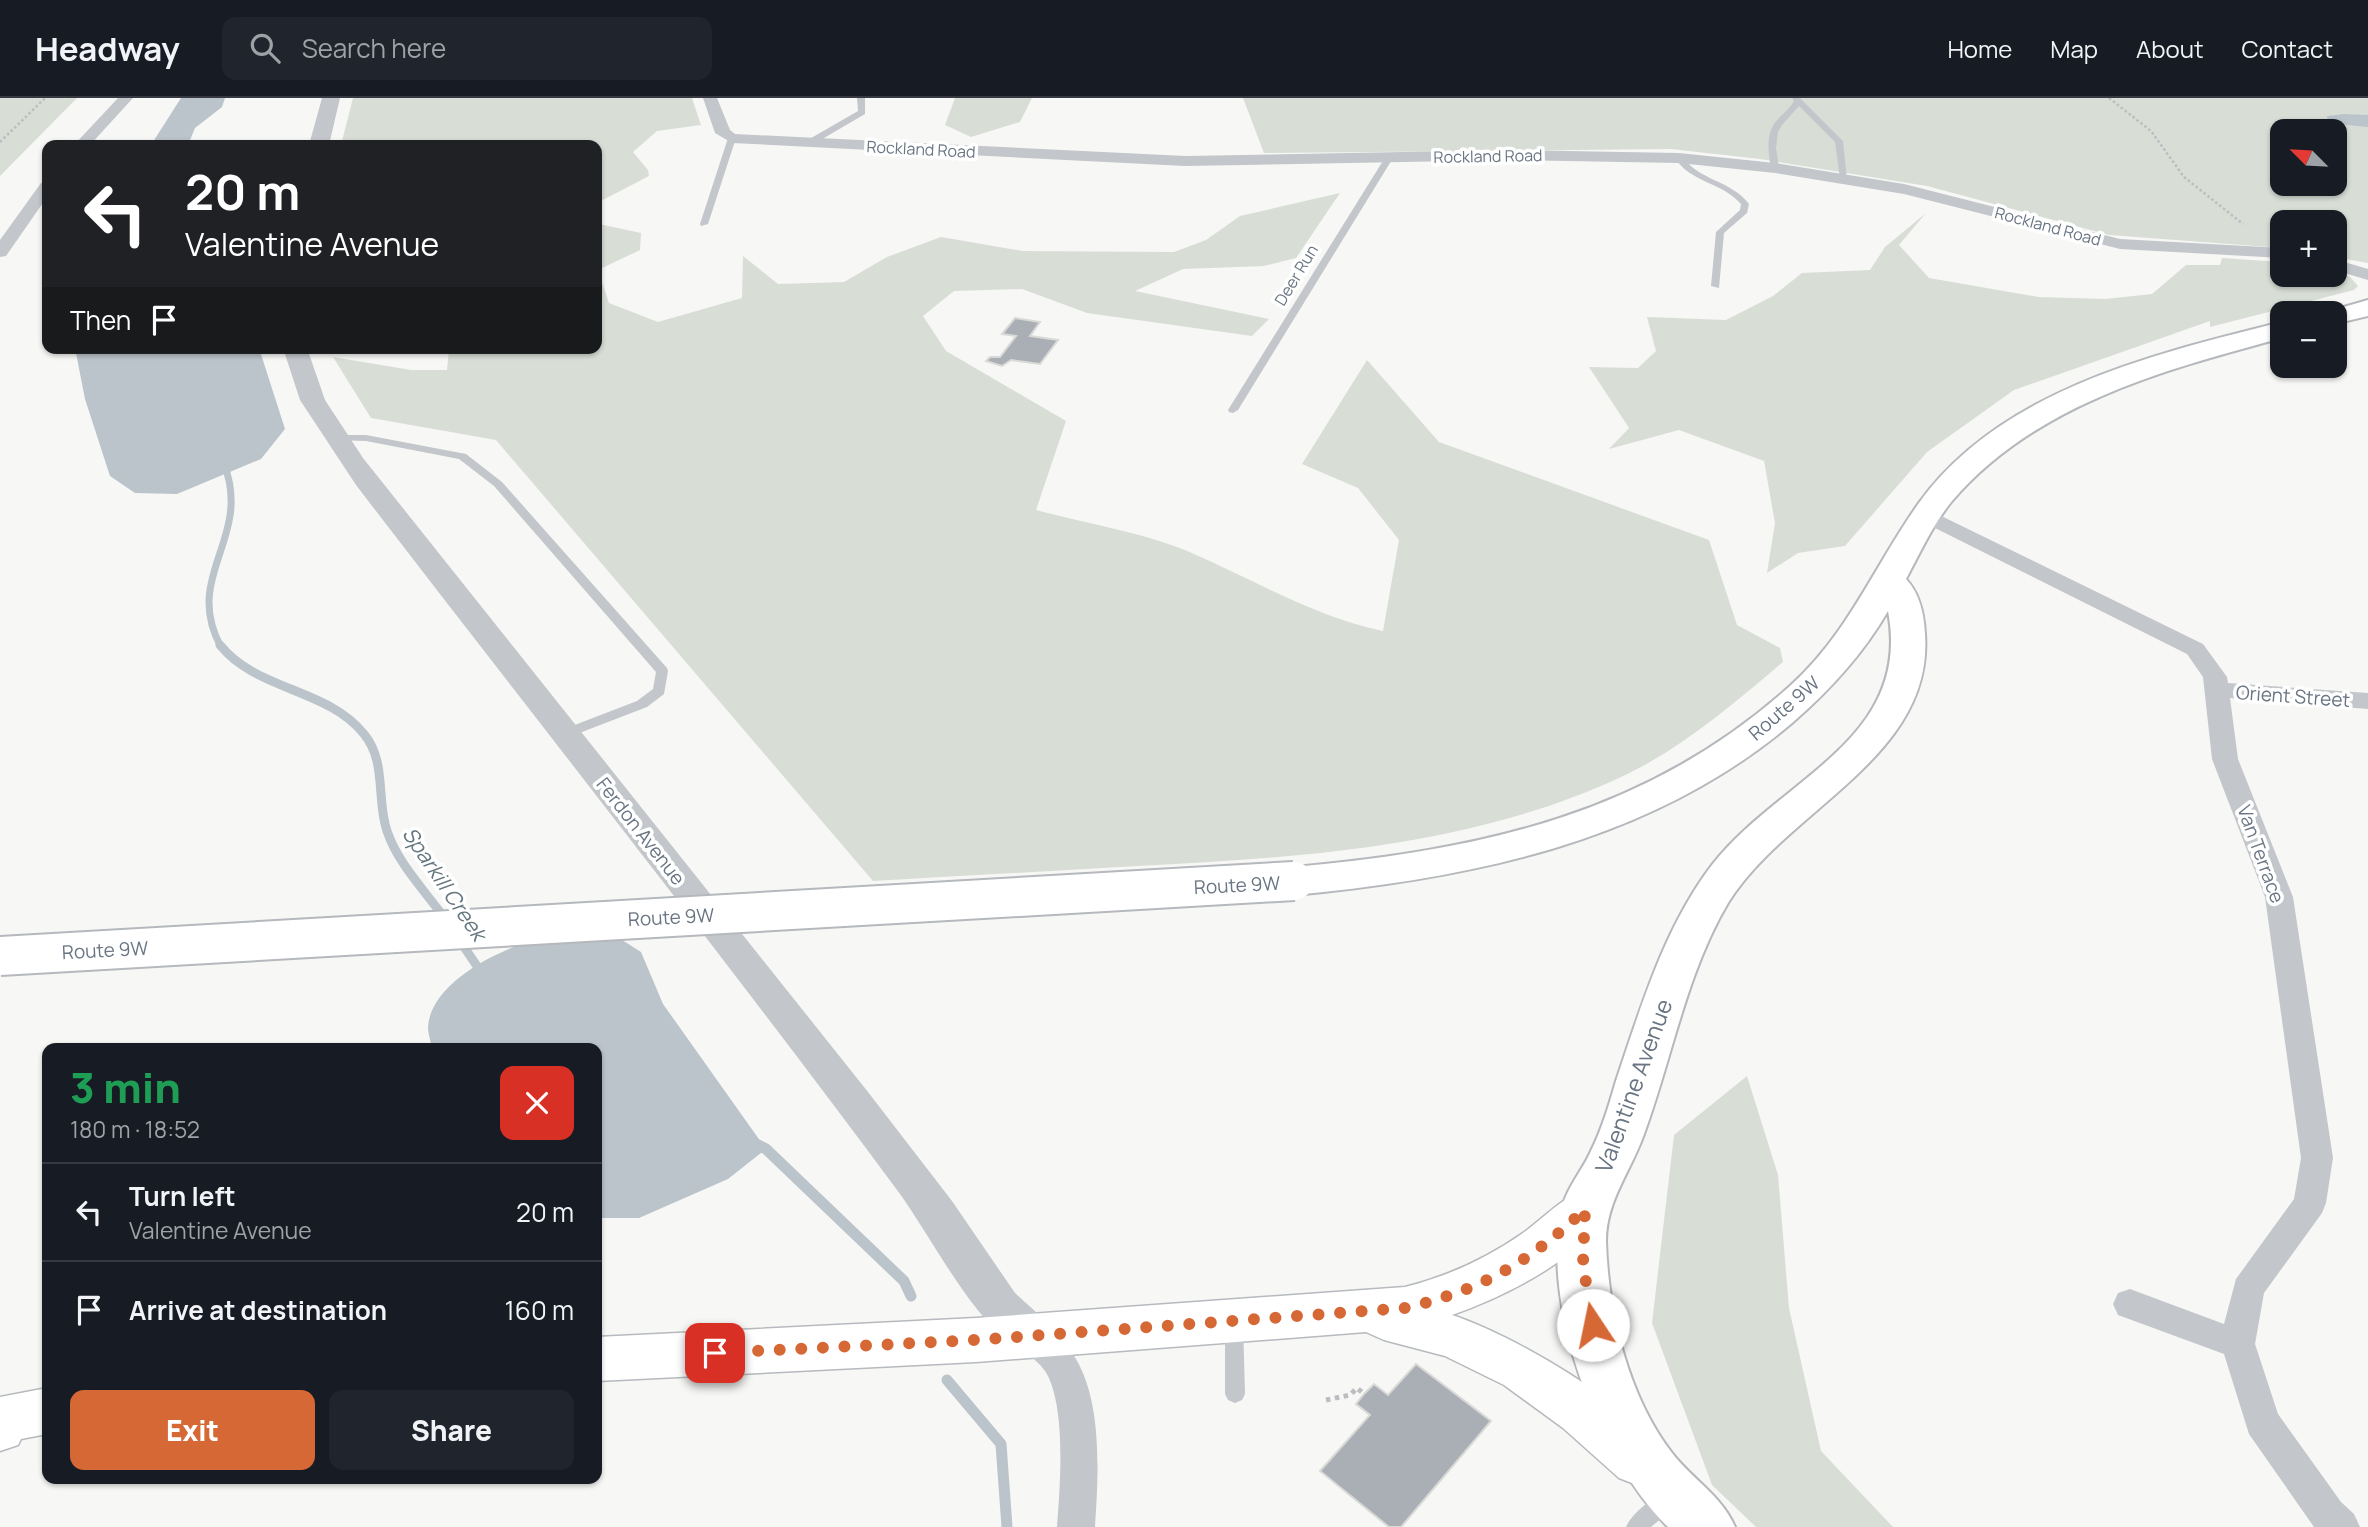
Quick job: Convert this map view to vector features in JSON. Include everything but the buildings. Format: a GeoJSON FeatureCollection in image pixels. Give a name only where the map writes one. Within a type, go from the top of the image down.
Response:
{"type":"FeatureCollection","features":[{"type":"Feature","properties":{"kind":"main road"},"geometry":{"type":"LineString","coordinates":[[2347,313],[2368,308]]}},
{"type":"Feature","properties":{"kind":"main road","name":"Route 9W"},"geometry":{"type":"LineString","coordinates":[[0,957],[1294,881],[1370,874],[1473,858],[1566,834],[1647,802],[1720,760],[1802,695],[1842,654],[1870,614],[1942,494],[1980,457],[2050,412],[2103,386],[2159,364],[2270,333]]}},
{"type":"Feature","properties":{"kind":"main road","name":"Valentine Avenue"},"geometry":{"type":"LineString","coordinates":[[602,1359],[924,1343],[1338,1316],[1405,1308],[1476,1287],[1534,1254],[1585,1209],[1619,1140],[1680,959],[1700,915],[1742,856],[1867,740],[1901,696],[1908,662],[1903,598],[1898,588],[1888,580]]}},
{"type":"Feature","properties":{"kind":"main road"},"geometry":{"type":"LineString","coordinates":[[1585,1209],[1582,1244],[1585,1283],[1606,1374],[1633,1442],[1672,1516]]}},
{"type":"Feature","properties":{"kind":"main road"},"geometry":{"type":"LineString","coordinates":[[1338,1316],[1380,1318],[1434,1328],[1493,1352],[1577,1408],[1672,1516]]}},
{"type":"Feature","properties":{"kind":"street"},"geometry":{"type":"LineString","coordinates":[[87,140],[126,98]]}},
{"type":"Feature","properties":{"kind":"street"},"geometry":{"type":"LineString","coordinates":[[320,140],[331,98]]}},
{"type":"Feature","properties":{"kind":"street"},"geometry":{"type":"LineString","coordinates":[[710,98],[723,133],[732,138]]}},
{"type":"Feature","properties":{"kind":"street","name":"Rockland Road"},"geometry":{"type":"LineString","coordinates":[[732,138],[1185,161],[1509,155],[1679,158],[1844,178],[1953,200],[2062,232],[2120,244],[2270,252]]}},
{"type":"Feature","properties":{"kind":"street"},"geometry":{"type":"LineString","coordinates":[[0,252],[42,193]]}},
{"type":"Feature","properties":{"kind":"street"},"geometry":{"type":"LineString","coordinates":[[2347,268],[2368,275]]}},
{"type":"Feature","properties":{"kind":"street","name":"Ferdon Avenue"},"geometry":{"type":"LineString","coordinates":[[296,354],[301,377],[336,438],[937,1213],[1000,1306],[1031,1336]]}},
{"type":"Feature","properties":{"kind":"street","name":"Van Terrace"},"geometry":{"type":"LineString","coordinates":[[1927,515],[2194,649],[2216,677],[2225,759],[2279,897],[2317,1158],[2310,1203],[2248,1289],[2238,1344],[2262,1422],[2328,1515],[2341,1527]]}},
{"type":"Feature","properties":{"kind":"street","name":"Orient Street"},"geometry":{"type":"LineString","coordinates":[[2217,690],[2368,701]]}},
{"type":"Feature","properties":{"kind":"street"},"geometry":{"type":"LineString","coordinates":[[2130,1304],[2238,1344]]}},
{"type":"Feature","properties":{"kind":"street"},"geometry":{"type":"LineString","coordinates":[[1031,1336],[1055,1356],[1070,1387],[1076,1455],[1076,1527]]}},
{"type":"Feature","properties":{"kind":"lane"},"geometry":{"type":"LineString","coordinates":[[809,143],[862,112],[861,98]]}},
{"type":"Feature","properties":{"kind":"lane"},"geometry":{"type":"LineString","coordinates":[[1775,168],[1772,143],[1777,126],[1793,113],[1797,99],[1839,141],[1844,178]]}},
{"type":"Feature","properties":{"kind":"lane"},"geometry":{"type":"LineString","coordinates":[[704,224],[732,138]]}},
{"type":"Feature","properties":{"kind":"lane","name":"Deer Run"},"geometry":{"type":"LineString","coordinates":[[1233,410],[1389,158]]}},
{"type":"Feature","properties":{"kind":"lane"},"geometry":{"type":"LineString","coordinates":[[1679,158],[1692,172],[1733,190],[1745,204],[1744,211],[1720,233],[1716,286]]}},
{"type":"Feature","properties":{"kind":"lane"},"geometry":{"type":"LineString","coordinates":[[336,438],[366,438],[462,456],[498,484],[662,671],[659,691],[642,704],[564,734]]}},
{"type":"Feature","properties":{"kind":"lane"},"geometry":{"type":"LineString","coordinates":[[1234,1321],[1235,1394]]}},
{"type":"Feature","properties":{"kind":"path"},"geometry":{"type":"LineString","coordinates":[[0,142],[45,98]]}},
{"type":"Feature","properties":{"kind":"path"},"geometry":{"type":"LineString","coordinates":[[2109,98],[2151,131],[2184,177],[2242,225]]}},
{"type":"Feature","properties":{"kind":"path"},"geometry":{"type":"LineString","coordinates":[[1326,1400],[1350,1395],[1357,1388],[1364,1394]]}},
{"type":"Feature","properties":{"kind":"shaded area"},"geometry":{"type":"Polygon","coordinates":[[[0,98],[77,98],[0,176],[0,98]]]}},
{"type":"Feature","properties":{"kind":"shaded area"},"geometry":{"type":"Polygon","coordinates":[[[181,98],[225,98],[222,107],[195,128],[190,140],[154,140],[181,98]]]}},
{"type":"Feature","properties":{"kind":"shaded area"},"geometry":{"type":"Polygon","coordinates":[[[353,98],[692,98],[701,125],[657,131],[633,152],[648,170],[649,176],[602,200],[602,140],[342,140],[353,98]]]}},
{"type":"Feature","properties":{"kind":"shaded area"},"geometry":{"type":"Polygon","coordinates":[[[955,98],[1032,98],[1020,122],[971,137],[945,125],[955,98]]]}},
{"type":"Feature","properties":{"kind":"shaded area"},"geometry":{"type":"Polygon","coordinates":[[[1243,98],[2368,98],[2368,263],[2347,259],[2347,210],[2270,210],[2270,247],[2109,235],[1927,186],[1760,159],[1671,149],[1264,153],[1243,98]]]}},
{"type":"Feature","properties":{"kind":"shaded area"},"geometry":{"type":"Polygon","coordinates":[[[2368,115],[2368,127],[2347,125],[2347,119],[2327,119],[2327,116],[2368,115]]]}},
{"type":"Feature","properties":{"kind":"shaded area"},"geometry":{"type":"Polygon","coordinates":[[[1340,193],[1296,258],[1264,266],[1183,269],[1135,291],[1269,319],[1252,336],[1087,313],[1022,289],[954,291],[923,316],[946,351],[1066,421],[1036,510],[1168,544],[1331,616],[1383,631],[1399,540],[1358,488],[1302,464],[1367,360],[1439,442],[1709,540],[1737,625],[1780,648],[1783,662],[1725,710],[1641,767],[1562,801],[1504,820],[1383,845],[1260,859],[873,881],[496,440],[371,418],[333,357],[411,370],[447,370],[448,354],[602,354],[602,282],[609,303],[658,322],[742,298],[743,256],[778,284],[844,282],[887,257],[941,237],[1023,251],[1174,252],[1206,240],[1240,216],[1340,193]]]}},
{"type":"Feature","properties":{"kind":"shaded area"},"geometry":{"type":"Polygon","coordinates":[[[1926,213],[1899,245],[1929,278],[2039,297],[2105,299],[2152,294],[2186,265],[2220,265],[2222,258],[2270,261],[2270,287],[2347,287],[2347,276],[2358,286],[2354,290],[2311,301],[2270,301],[2270,312],[2210,327],[2210,321],[2014,390],[1927,452],[1845,546],[1798,553],[1767,573],[1775,523],[1764,461],[1679,430],[1609,449],[1629,428],[1589,367],[1638,368],[1656,351],[1647,317],[1726,320],[1773,296],[1802,273],[1870,270],[1885,247],[1926,213]]]}},
{"type":"Feature","properties":{"kind":"shaded area"},"geometry":{"type":"Polygon","coordinates":[[[602,225],[641,233],[640,250],[602,268],[602,225]]]}},
{"type":"Feature","properties":{"kind":"shaded area"},"geometry":{"type":"Polygon","coordinates":[[[76,354],[261,354],[285,429],[261,459],[177,494],[135,493],[110,476],[85,399],[76,354]]]}},
{"type":"Feature","properties":{"kind":"shaded area"},"geometry":{"type":"Polygon","coordinates":[[[611,933],[641,952],[663,1004],[766,1149],[728,1179],[639,1218],[602,1218],[602,1043],[431,1043],[428,1030],[433,1009],[444,992],[478,964],[520,944],[557,934],[611,933]]]}},
{"type":"Feature","properties":{"kind":"shaded area"},"geometry":{"type":"Polygon","coordinates":[[[1747,1076],[1778,1175],[1789,1308],[1821,1451],[1893,1527],[1756,1527],[1712,1485],[1652,1323],[1674,1135],[1747,1076]]]}},
{"type":"Feature","properties":{"kind":"waterway","name":"Sparkill Creek"},"geometry":{"type":"LineString","coordinates":[[220,645],[211,622],[209,599],[212,577],[226,536],[230,514],[231,490],[224,464]]}},
{"type":"Feature","properties":{"kind":"waterway","name":"Sparkill Creek"},"geometry":{"type":"LineString","coordinates":[[220,645],[253,672],[331,707],[349,719],[364,734],[376,756],[384,819],[392,843],[405,866],[446,920]]}},
{"type":"Feature","properties":{"kind":"waterway","name":"Sparkill Creek"},"geometry":{"type":"LineString","coordinates":[[460,941],[481,972]]}},
{"type":"Feature","properties":{"kind":"waterway","name":"Sparkill Creek"},"geometry":{"type":"LineString","coordinates":[[756,1144],[766,1149],[904,1281],[911,1296]]}},
{"type":"Feature","properties":{"kind":"waterway","name":"Sparkill Creek"},"geometry":{"type":"LineString","coordinates":[[947,1380],[1001,1444],[1007,1527]]}},
{"type":"Feature","properties":{"kind":"route"},"geometry":{"type":"LineString","coordinates":[[715,1353],[976,1340],[1130,1327],[1381,1312],[1454,1296],[1497,1277],[1534,1254],[1585,1209],[1583,1264],[1593,1325]]}}]}
